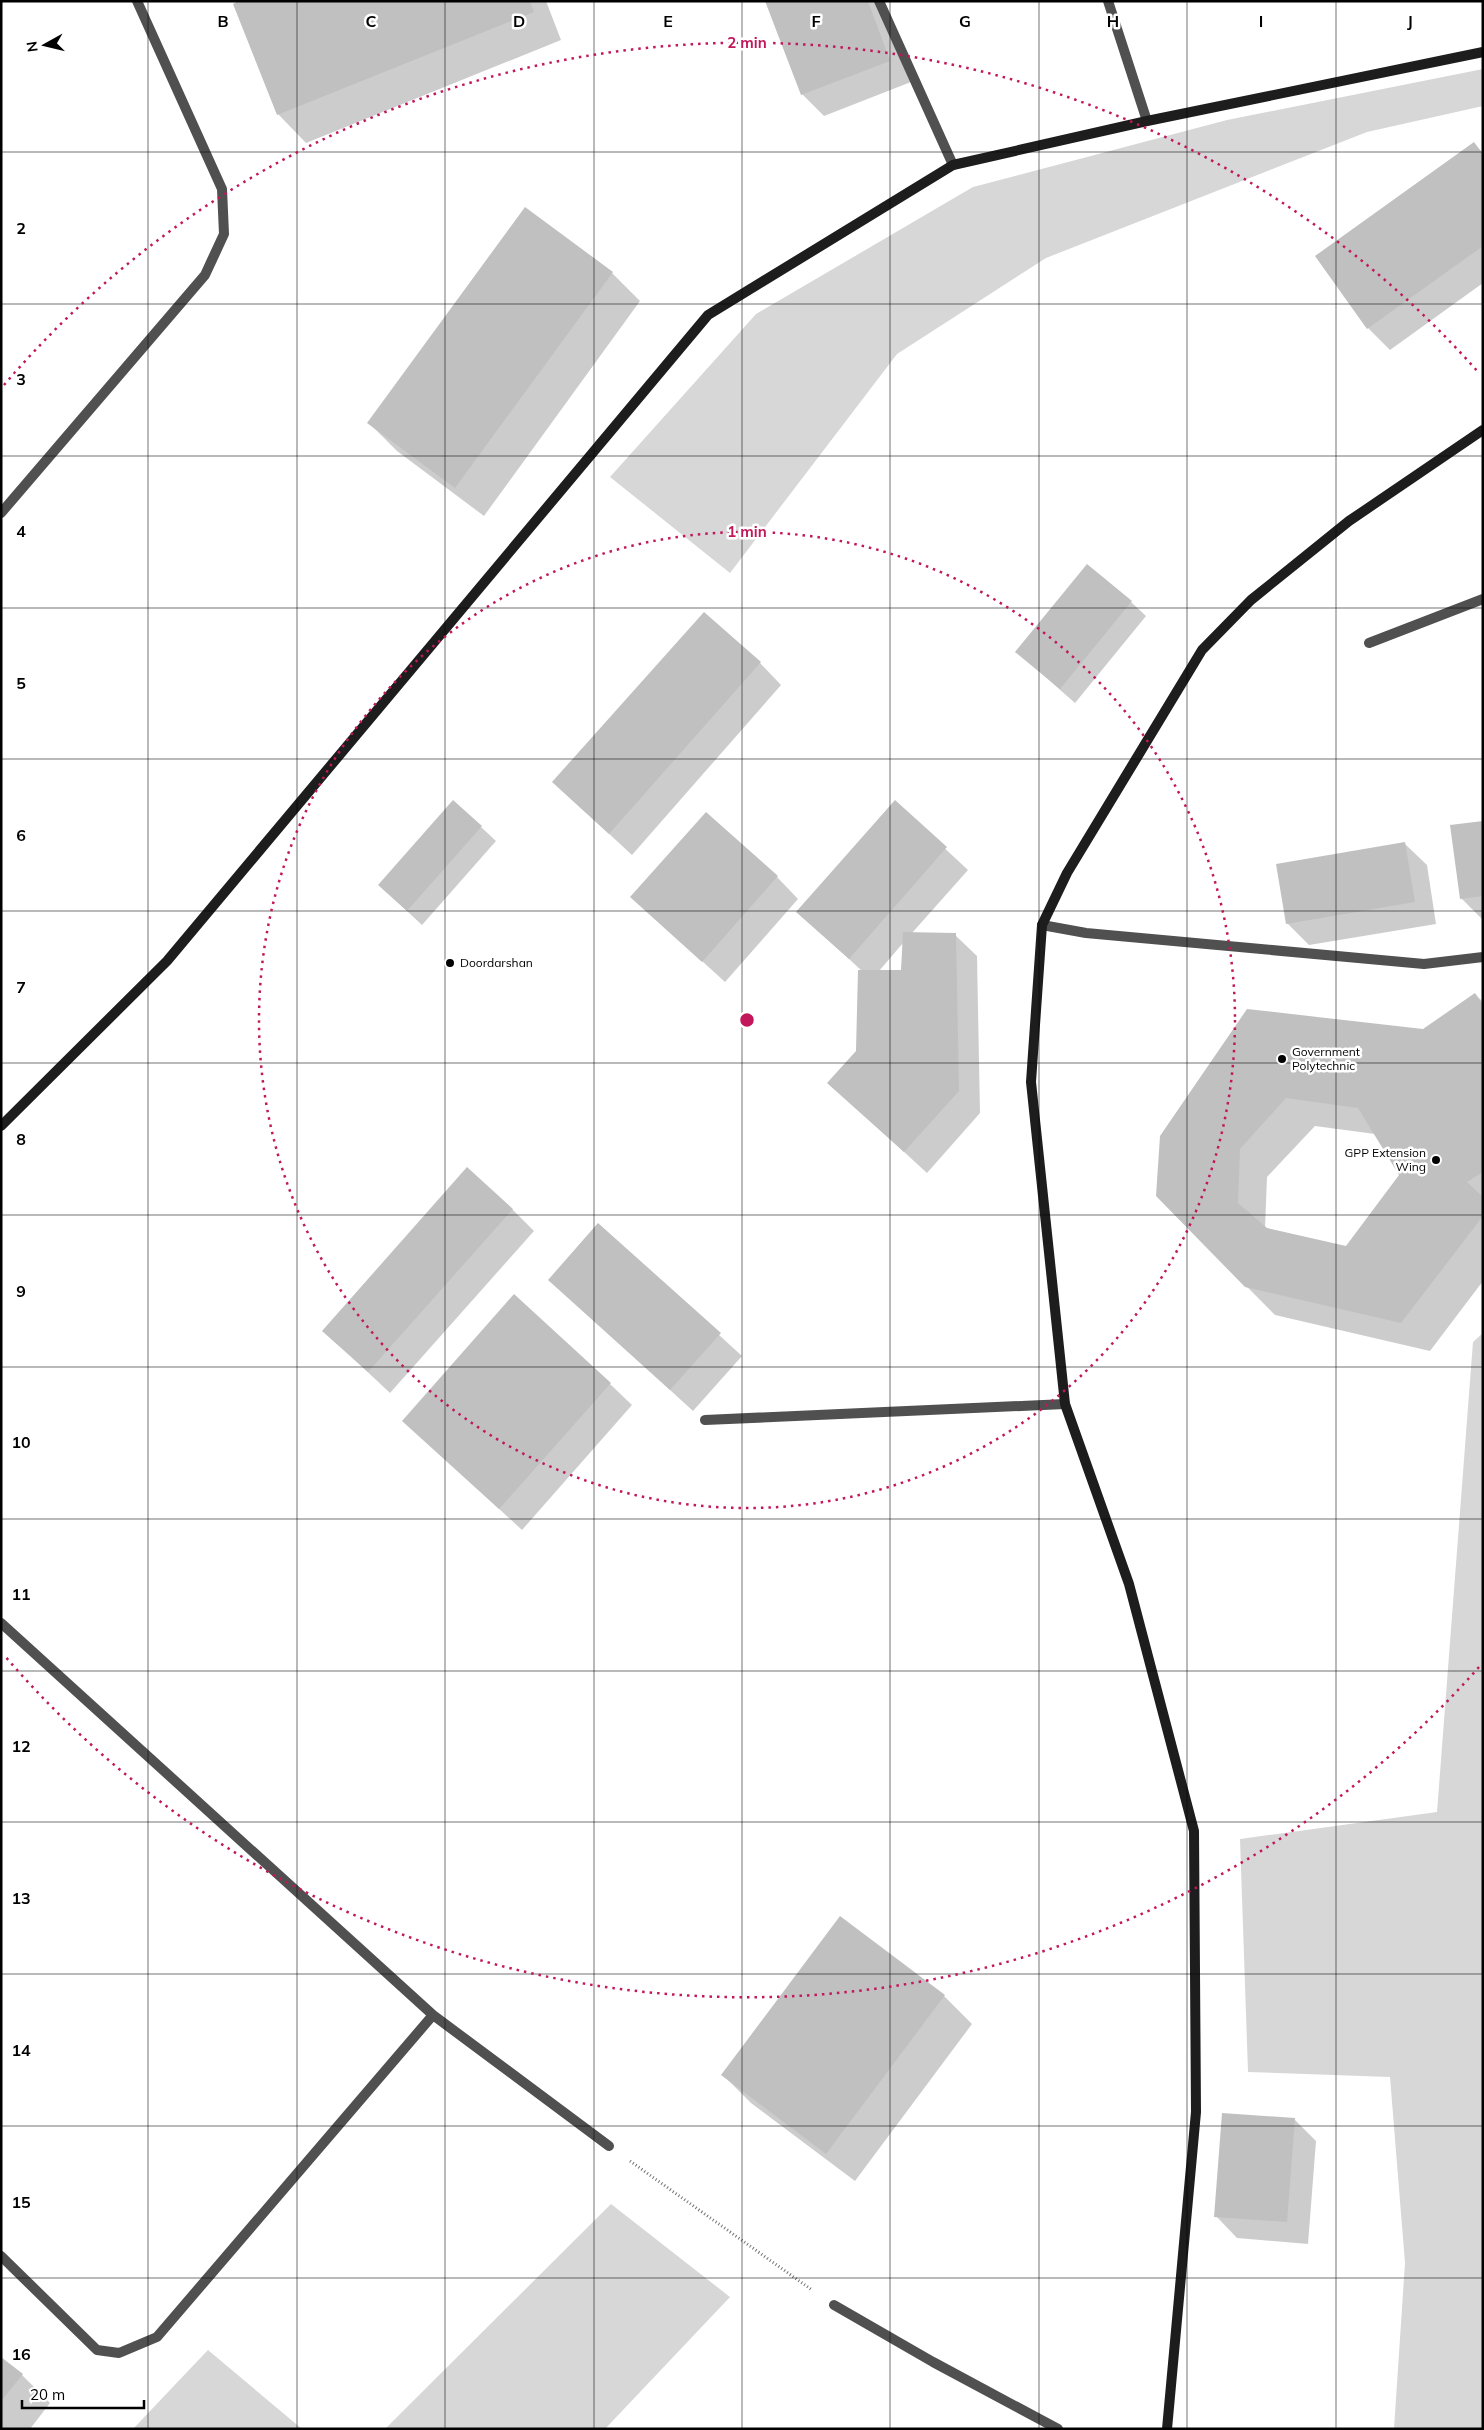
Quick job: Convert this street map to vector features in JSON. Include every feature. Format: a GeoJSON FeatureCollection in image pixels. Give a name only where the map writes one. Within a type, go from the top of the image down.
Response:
{"type":"FeatureCollection","features":[{"type":"Feature","properties":{"kind":"main road"},"geometry":{"type":"LineString","coordinates":[[1,1126],[167,961],[708,315],[953,165],[1147,121],[1483,52]]}},
{"type":"Feature","properties":{"kind":"main road"},"geometry":{"type":"LineString","coordinates":[[1167,2429],[1196,2112],[1194,1831],[1130,1584],[1065,1404],[1031,1082],[1042,924],[1067,873],[1202,650],[1251,600],[1349,521],[1483,430]]}},
{"type":"Feature","properties":{"kind":"street"},"geometry":{"type":"LineString","coordinates":[[1,512],[205,275],[224,234],[222,189],[137,1]]}},
{"type":"Feature","properties":{"kind":"street"},"geometry":{"type":"LineString","coordinates":[[879,1],[953,165]]}},
{"type":"Feature","properties":{"kind":"street"},"geometry":{"type":"LineString","coordinates":[[1108,1],[1147,121]]}},
{"type":"Feature","properties":{"kind":"street"},"geometry":{"type":"LineString","coordinates":[[1369,643],[1483,599]]}},
{"type":"Feature","properties":{"kind":"street"},"geometry":{"type":"LineString","coordinates":[[1042,924],[1096,934],[1424,964],[1483,957]]}},
{"type":"Feature","properties":{"kind":"street"},"geometry":{"type":"LineString","coordinates":[[705,1420],[1065,1404]]}},
{"type":"Feature","properties":{"kind":"street"},"geometry":{"type":"LineString","coordinates":[[1,1622],[433,2015],[609,2146]]}},
{"type":"Feature","properties":{"kind":"street"},"geometry":{"type":"LineString","coordinates":[[1,2256],[97,2350],[119,2353],[157,2337],[433,2015]]}},
{"type":"Feature","properties":{"kind":"street"},"geometry":{"type":"LineString","coordinates":[[834,2305],[932,2362],[1058,2429]]}},
{"type":"Feature","properties":{"kind":"path"},"geometry":{"type":"LineString","coordinates":[[609,2146],[834,2305]]}},
{"type":"Feature","properties":{"kind":"shaded area"},"geometry":{"type":"Polygon","coordinates":[[[1483,69],[1483,106],[1367,132],[1046,258],[897,354],[730,573],[610,477],[756,314],[973,187],[1227,120],[1483,69]]]}},
{"type":"Feature","properties":{"kind":"shaded area"},"geometry":{"type":"Polygon","coordinates":[[[1483,1333],[1483,2429],[1394,2429],[1405,2263],[1390,2077],[1248,2072],[1240,1839],[1437,1812],[1473,1342],[1483,1333]]]}},
{"type":"Feature","properties":{"kind":"shaded area"},"geometry":{"type":"Polygon","coordinates":[[[611,2204],[730,2297],[605,2429],[385,2429],[611,2204]]]}},
{"type":"Feature","properties":{"kind":"shaded area"},"geometry":{"type":"Polygon","coordinates":[[[208,2350],[302,2429],[133,2429],[208,2350]]]}},
{"type":"Feature","properties":{"kind":"building"},"geometry":{"type":"Polygon","coordinates":[[[238,1],[530,1],[534,12],[277,115],[233,4],[238,1]]]}},
{"type":"Feature","properties":{"kind":"building"},"geometry":{"type":"Polygon","coordinates":[[[765,1],[868,1],[890,61],[801,95],[765,1]]]}},
{"type":"Feature","properties":{"kind":"building"},"geometry":{"type":"Polygon","coordinates":[[[1474,142],[1483,154],[1483,246],[1367,329],[1315,256],[1474,142]]]}},
{"type":"Feature","properties":{"kind":"building"},"geometry":{"type":"Polygon","coordinates":[[[525,207],[613,272],[455,488],[367,423],[525,207]]]}},
{"type":"Feature","properties":{"kind":"building"},"geometry":{"type":"Polygon","coordinates":[[[1087,564],[1132,601],[1060,689],[1015,652],[1087,564]]]}},
{"type":"Feature","properties":{"kind":"building"},"geometry":{"type":"Polygon","coordinates":[[[704,612],[761,662],[609,834],[552,782],[704,612]]]}},
{"type":"Feature","properties":{"kind":"building"},"geometry":{"type":"Polygon","coordinates":[[[453,800],[482,826],[407,911],[378,885],[453,800]]]}},
{"type":"Feature","properties":{"kind":"building"},"geometry":{"type":"Polygon","coordinates":[[[895,800],[947,847],[849,959],[796,912],[895,800]]]}},
{"type":"Feature","properties":{"kind":"building"},"geometry":{"type":"Polygon","coordinates":[[[706,812],[778,876],[702,962],[630,897],[706,812]]]}},
{"type":"Feature","properties":{"kind":"building"},"geometry":{"type":"Polygon","coordinates":[[[1483,821],[1483,896],[1460,899],[1450,825],[1483,821]]]}},
{"type":"Feature","properties":{"kind":"building"},"geometry":{"type":"Polygon","coordinates":[[[1405,842],[1415,902],[1286,924],[1276,864],[1405,842]]]}},
{"type":"Feature","properties":{"kind":"building"},"geometry":{"type":"Polygon","coordinates":[[[903,932],[956,933],[959,1091],[904,1152],[827,1083],[856,1051],[858,970],[901,970],[903,932]]]}},
{"type":"Feature","properties":{"kind":"building","name":"GPP Extension Wing"},"geometry":{"type":"Polygon","coordinates":[[[1475,993],[1483,1006],[1483,1172],[1467,1182],[1483,1197],[1483,1216],[1401,1323],[1245,1287],[1156,1196],[1160,1136],[1247,1009],[1423,1029],[1475,993]],[[1286,1098],[1240,1149],[1238,1203],[1267,1228],[1346,1246],[1399,1175],[1358,1108],[1286,1098]]]}},
{"type":"Feature","properties":{"kind":"building"},"geometry":{"type":"Polygon","coordinates":[[[467,1167],[513,1209],[368,1372],[322,1331],[467,1167]]]}},
{"type":"Feature","properties":{"kind":"building"},"geometry":{"type":"Polygon","coordinates":[[[598,1223],[721,1333],[670,1390],[548,1280],[598,1223]]]}},
{"type":"Feature","properties":{"kind":"building"},"geometry":{"type":"Polygon","coordinates":[[[514,1294],[611,1383],[499,1509],[402,1421],[514,1294]]]}},
{"type":"Feature","properties":{"kind":"building"},"geometry":{"type":"Polygon","coordinates":[[[840,1916],[945,1995],[826,2154],[721,2075],[840,1916]]]}},
{"type":"Feature","properties":{"kind":"building"},"geometry":{"type":"Polygon","coordinates":[[[1222,2113],[1295,2118],[1287,2222],[1214,2217],[1222,2113]]]}},
{"type":"Feature","properties":{"kind":"building"},"geometry":{"type":"Polygon","coordinates":[[[1,2357],[23,2374],[1,2401],[1,2357]]]}},
{"type":"Feature","properties":{"kind":"place","name":"Doordarshan"},"geometry":{"type":"Point","coordinates":[450,963]}},
{"type":"Feature","properties":{"kind":"place","name":"Government Polytechnic"},"geometry":{"type":"Point","coordinates":[1282,1059]}},
{"type":"Feature","properties":{"kind":"place","name":"GPP Extension Wing"},"geometry":{"type":"Point","coordinates":[1436,1160]}}]}
